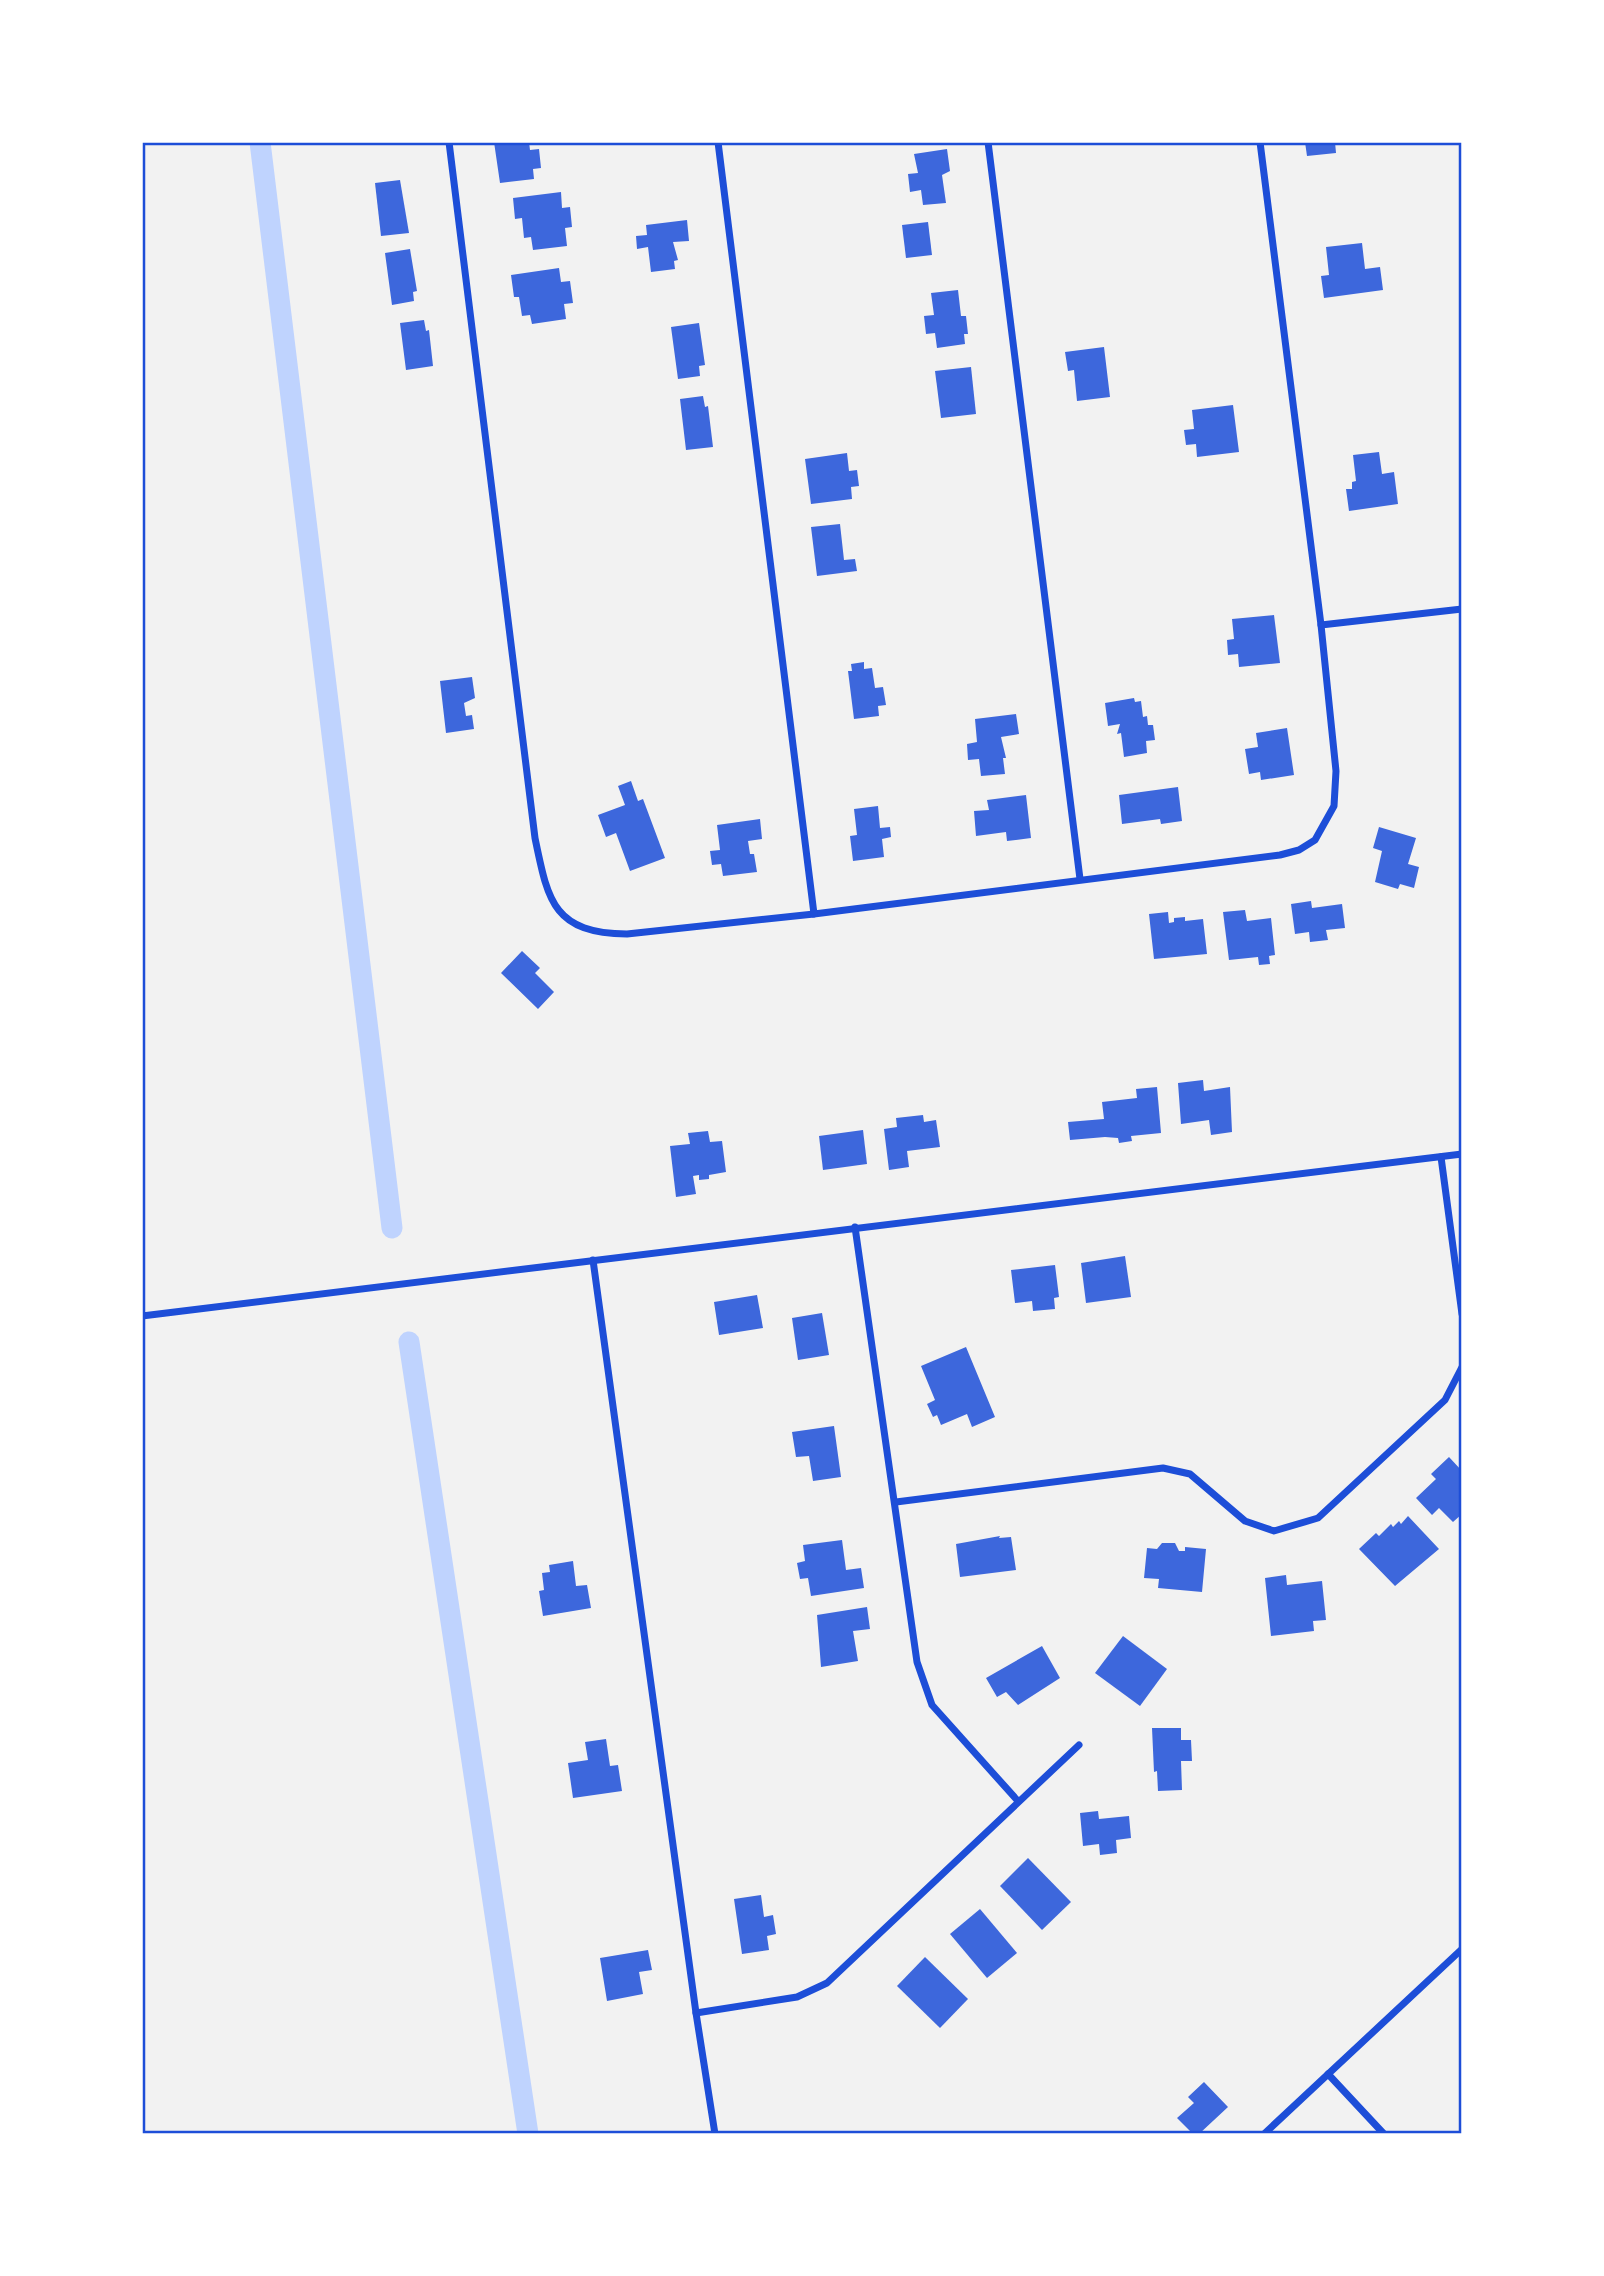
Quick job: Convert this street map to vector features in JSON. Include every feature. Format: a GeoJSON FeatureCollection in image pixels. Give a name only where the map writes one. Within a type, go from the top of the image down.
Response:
{"type":"FeatureCollection","features":[{"type":"Feature","properties":{"kind":"street"},"geometry":{"type":"LineString","coordinates":[[449,142],[535,838],[546,891],[560,912],[576,925],[606,934],[814,914],[1080,878],[1280,855],[1299,850],[1315,839],[1334,806],[1336,771],[1321,625],[1259,142]]}},
{"type":"Feature","properties":{"kind":"street"},"geometry":{"type":"LineString","coordinates":[[718,142],[814,914]]}},
{"type":"Feature","properties":{"kind":"street"},"geometry":{"type":"LineString","coordinates":[[988,142],[1080,878]]}},
{"type":"Feature","properties":{"kind":"street"},"geometry":{"type":"LineString","coordinates":[[1321,625],[1462,609]]}},
{"type":"Feature","properties":{"kind":"street"},"geometry":{"type":"LineString","coordinates":[[142,1316],[1462,1154]]}},
{"type":"Feature","properties":{"kind":"street"},"geometry":{"type":"LineString","coordinates":[[1441,1157],[1462,1314]]}},
{"type":"Feature","properties":{"kind":"street"},"geometry":{"type":"LineString","coordinates":[[855,1227],[896,1502],[916,1662],[932,1705],[1017,1800]]}},
{"type":"Feature","properties":{"kind":"street"},"geometry":{"type":"LineString","coordinates":[[593,1260],[715,2134]]}},
{"type":"Feature","properties":{"kind":"street"},"geometry":{"type":"LineString","coordinates":[[896,1502],[1163,1468],[1189,1474],[1245,1521],[1274,1531],[1318,1518],[1445,1399],[1462,1367]]}},
{"type":"Feature","properties":{"kind":"street"},"geometry":{"type":"LineString","coordinates":[[696,2013],[797,1997],[827,1983],[1017,1800],[1079,1745]]}},
{"type":"Feature","properties":{"kind":"street"},"geometry":{"type":"LineString","coordinates":[[1264,2134],[1462,1949]]}},
{"type":"Feature","properties":{"kind":"street"},"geometry":{"type":"LineString","coordinates":[[1328,2074],[1384,2134]]}},
{"type":"Feature","properties":{"kind":"building"},"geometry":{"type":"Polygon","coordinates":[[[494,142],[529,142],[530,150],[539,149],[541,168],[533,169],[534,179],[500,183],[494,142]]]}},
{"type":"Feature","properties":{"kind":"building"},"geometry":{"type":"Polygon","coordinates":[[[1305,142],[1335,142],[1336,153],[1307,156],[1305,142]]]}},
{"type":"Feature","properties":{"kind":"building"},"geometry":{"type":"Polygon","coordinates":[[[947,149],[950,171],[942,175],[946,203],[923,205],[921,190],[910,192],[908,174],[918,173],[914,154],[947,149]]]}},
{"type":"Feature","properties":{"kind":"building"},"geometry":{"type":"Polygon","coordinates":[[[400,180],[409,233],[381,236],[375,183],[400,180]]]}},
{"type":"Feature","properties":{"kind":"building"},"geometry":{"type":"Polygon","coordinates":[[[561,192],[562,208],[570,207],[572,227],[565,228],[567,246],[533,250],[531,237],[524,238],[522,218],[515,219],[513,198],[561,192]]]}},
{"type":"Feature","properties":{"kind":"building"},"geometry":{"type":"Polygon","coordinates":[[[687,220],[689,241],[673,242],[678,260],[674,261],[675,269],[651,272],[648,247],[637,249],[636,236],[647,235],[646,225],[687,220]]]}},
{"type":"Feature","properties":{"kind":"building"},"geometry":{"type":"Polygon","coordinates":[[[928,222],[932,255],[906,258],[902,225],[928,222]]]}},
{"type":"Feature","properties":{"kind":"building"},"geometry":{"type":"Polygon","coordinates":[[[1362,243],[1365,269],[1380,267],[1383,290],[1324,298],[1321,276],[1329,275],[1326,247],[1362,243]]]}},
{"type":"Feature","properties":{"kind":"building"},"geometry":{"type":"Polygon","coordinates":[[[410,249],[417,291],[413,292],[414,301],[392,305],[385,253],[410,249]]]}},
{"type":"Feature","properties":{"kind":"building"},"geometry":{"type":"Polygon","coordinates":[[[559,268],[561,282],[570,281],[573,303],[564,304],[566,319],[532,324],[530,315],[522,316],[519,297],[514,297],[511,275],[559,268]]]}},
{"type":"Feature","properties":{"kind":"building"},"geometry":{"type":"Polygon","coordinates":[[[958,290],[961,316],[966,316],[968,334],[964,334],[965,344],[937,348],[935,333],[926,334],[924,316],[934,315],[931,293],[958,290]]]}},
{"type":"Feature","properties":{"kind":"building"},"geometry":{"type":"Polygon","coordinates":[[[424,320],[426,331],[429,330],[433,366],[406,370],[400,323],[424,320]]]}},
{"type":"Feature","properties":{"kind":"building"},"geometry":{"type":"Polygon","coordinates":[[[699,323],[705,365],[699,366],[700,376],[678,379],[671,327],[699,323]]]}},
{"type":"Feature","properties":{"kind":"building"},"geometry":{"type":"Polygon","coordinates":[[[1104,347],[1110,397],[1077,401],[1074,370],[1068,371],[1065,352],[1104,347]]]}},
{"type":"Feature","properties":{"kind":"building"},"geometry":{"type":"Polygon","coordinates":[[[971,367],[976,414],[941,418],[935,371],[971,367]]]}},
{"type":"Feature","properties":{"kind":"building"},"geometry":{"type":"Polygon","coordinates":[[[703,396],[705,407],[708,406],[713,447],[686,450],[680,399],[703,396]]]}},
{"type":"Feature","properties":{"kind":"building"},"geometry":{"type":"Polygon","coordinates":[[[1233,405],[1239,452],[1197,457],[1196,444],[1186,445],[1184,430],[1194,429],[1192,410],[1233,405]]]}},
{"type":"Feature","properties":{"kind":"building"},"geometry":{"type":"Polygon","coordinates":[[[1379,452],[1382,474],[1394,472],[1398,504],[1349,511],[1346,489],[1352,489],[1352,482],[1356,481],[1353,455],[1379,452]]]}},
{"type":"Feature","properties":{"kind":"building"},"geometry":{"type":"Polygon","coordinates":[[[847,453],[849,471],[857,470],[859,486],[851,487],[852,499],[811,504],[805,459],[847,453]]]}},
{"type":"Feature","properties":{"kind":"building"},"geometry":{"type":"Polygon","coordinates":[[[840,524],[844,560],[855,559],[857,571],[817,576],[811,527],[840,524]]]}},
{"type":"Feature","properties":{"kind":"building"},"geometry":{"type":"Polygon","coordinates":[[[1274,615],[1280,663],[1239,667],[1238,654],[1228,655],[1227,640],[1234,639],[1232,619],[1274,615]]]}},
{"type":"Feature","properties":{"kind":"building"},"geometry":{"type":"Polygon","coordinates":[[[864,662],[864,669],[872,668],[875,688],[883,687],[886,705],[878,706],[879,716],[854,719],[848,671],[852,671],[851,664],[864,662]]]}},
{"type":"Feature","properties":{"kind":"building"},"geometry":{"type":"Polygon","coordinates":[[[472,677],[475,698],[464,703],[466,716],[472,715],[474,729],[446,733],[440,681],[472,677]]]}},
{"type":"Feature","properties":{"kind":"building"},"geometry":{"type":"Polygon","coordinates":[[[1134,698],[1135,702],[1141,701],[1143,717],[1147,716],[1148,725],[1153,725],[1155,740],[1146,741],[1147,753],[1124,757],[1121,733],[1117,734],[1120,724],[1108,726],[1105,703],[1134,698]]]}},
{"type":"Feature","properties":{"kind":"building"},"geometry":{"type":"Polygon","coordinates":[[[1016,714],[1019,734],[1001,737],[1006,758],[1003,758],[1005,774],[981,776],[979,759],[968,760],[967,744],[977,742],[975,719],[1016,714]]]}},
{"type":"Feature","properties":{"kind":"building"},"geometry":{"type":"Polygon","coordinates":[[[1287,728],[1294,775],[1261,780],[1260,772],[1249,774],[1245,749],[1258,747],[1256,733],[1287,728]]]}},
{"type":"Feature","properties":{"kind":"building"},"geometry":{"type":"Polygon","coordinates":[[[631,781],[638,801],[643,799],[665,858],[630,871],[616,833],[606,837],[598,815],[625,805],[618,786],[631,781]]]}},
{"type":"Feature","properties":{"kind":"building"},"geometry":{"type":"Polygon","coordinates":[[[1178,787],[1182,821],[1161,824],[1160,819],[1122,824],[1119,795],[1178,787]]]}},
{"type":"Feature","properties":{"kind":"building"},"geometry":{"type":"Polygon","coordinates":[[[1026,795],[1031,838],[1007,841],[1006,832],[976,836],[974,811],[989,810],[987,800],[1026,795]]]}},
{"type":"Feature","properties":{"kind":"building"},"geometry":{"type":"Polygon","coordinates":[[[878,806],[880,828],[890,827],[891,837],[882,839],[884,857],[853,861],[850,836],[857,835],[854,809],[878,806]]]}},
{"type":"Feature","properties":{"kind":"building"},"geometry":{"type":"Polygon","coordinates":[[[760,819],[762,839],[748,841],[750,854],[754,854],[757,872],[723,876],[721,864],[712,865],[710,851],[720,850],[717,825],[760,819]]]}},
{"type":"Feature","properties":{"kind":"building"},"geometry":{"type":"Polygon","coordinates":[[[1379,827],[1416,838],[1408,864],[1419,867],[1414,888],[1400,884],[1398,889],[1375,882],[1382,851],[1373,848],[1379,827]]]}},
{"type":"Feature","properties":{"kind":"building"},"geometry":{"type":"Polygon","coordinates":[[[1311,901],[1312,908],[1342,904],[1345,928],[1326,930],[1328,940],[1310,942],[1309,932],[1295,934],[1291,904],[1311,901]]]}},
{"type":"Feature","properties":{"kind":"building"},"geometry":{"type":"Polygon","coordinates":[[[1245,910],[1247,921],[1271,918],[1275,955],[1269,956],[1270,964],[1259,965],[1258,957],[1229,960],[1223,912],[1245,910]]]}},
{"type":"Feature","properties":{"kind":"building"},"geometry":{"type":"Polygon","coordinates":[[[1168,912],[1169,923],[1174,922],[1174,918],[1185,917],[1185,921],[1203,919],[1207,954],[1154,959],[1149,914],[1168,912]]]}},
{"type":"Feature","properties":{"kind":"building"},"geometry":{"type":"Polygon","coordinates":[[[522,951],[540,968],[535,973],[554,992],[538,1009],[501,973],[522,951]]]}},
{"type":"Feature","properties":{"kind":"building"},"geometry":{"type":"Polygon","coordinates":[[[1203,1080],[1204,1091],[1230,1087],[1232,1132],[1211,1135],[1209,1120],[1181,1124],[1178,1083],[1203,1080]]]}},
{"type":"Feature","properties":{"kind":"building"},"geometry":{"type":"Polygon","coordinates":[[[1157,1087],[1161,1133],[1131,1136],[1132,1141],[1119,1143],[1118,1138],[1105,1137],[1070,1140],[1068,1122],[1104,1119],[1102,1102],[1137,1098],[1136,1089],[1157,1087]]]}},
{"type":"Feature","properties":{"kind":"building"},"geometry":{"type":"Polygon","coordinates":[[[923,1115],[924,1122],[936,1120],[940,1147],[907,1151],[909,1167],[889,1170],[884,1129],[897,1127],[896,1118],[923,1115]]]}},
{"type":"Feature","properties":{"kind":"building"},"geometry":{"type":"Polygon","coordinates":[[[863,1130],[867,1164],[823,1170],[819,1136],[863,1130]]]}},
{"type":"Feature","properties":{"kind":"building"},"geometry":{"type":"Polygon","coordinates":[[[708,1131],[710,1142],[722,1141],[726,1172],[709,1175],[709,1179],[699,1180],[699,1175],[693,1176],[696,1194],[676,1197],[670,1146],[690,1144],[688,1133],[708,1131]]]}},
{"type":"Feature","properties":{"kind":"building"},"geometry":{"type":"Polygon","coordinates":[[[1125,1256],[1131,1297],[1086,1303],[1081,1263],[1125,1256]]]}},
{"type":"Feature","properties":{"kind":"building"},"geometry":{"type":"Polygon","coordinates":[[[1055,1265],[1059,1297],[1054,1298],[1055,1309],[1033,1311],[1032,1301],[1015,1303],[1011,1270],[1055,1265]]]}},
{"type":"Feature","properties":{"kind":"building"},"geometry":{"type":"Polygon","coordinates":[[[757,1295],[763,1328],[719,1335],[714,1302],[757,1295]]]}},
{"type":"Feature","properties":{"kind":"building"},"geometry":{"type":"Polygon","coordinates":[[[822,1313],[829,1355],[798,1360],[792,1318],[822,1313]]]}},
{"type":"Feature","properties":{"kind":"building"},"geometry":{"type":"Polygon","coordinates":[[[966,1347],[995,1417],[972,1427],[967,1414],[941,1425],[937,1415],[933,1417],[927,1404],[935,1400],[921,1366],[966,1347]]]}},
{"type":"Feature","properties":{"kind":"building"},"geometry":{"type":"Polygon","coordinates":[[[834,1426],[841,1477],[813,1481],[809,1456],[796,1457],[792,1432],[834,1426]]]}},
{"type":"Feature","properties":{"kind":"building"},"geometry":{"type":"Polygon","coordinates":[[[1449,1457],[1462,1471],[1462,1514],[1453,1522],[1439,1508],[1432,1515],[1416,1498],[1436,1479],[1431,1474],[1449,1457]]]}},
{"type":"Feature","properties":{"kind":"building"},"geometry":{"type":"Polygon","coordinates":[[[1408,1516],[1439,1549],[1395,1586],[1359,1549],[1376,1533],[1379,1536],[1391,1524],[1393,1527],[1399,1521],[1401,1524],[1408,1516]]]}},
{"type":"Feature","properties":{"kind":"building"},"geometry":{"type":"Polygon","coordinates":[[[1000,1536],[999,1538],[1011,1537],[1016,1570],[960,1577],[956,1544],[1000,1536]]]}},
{"type":"Feature","properties":{"kind":"building"},"geometry":{"type":"Polygon","coordinates":[[[842,1540],[846,1570],[861,1568],[864,1588],[811,1596],[808,1578],[800,1579],[797,1563],[805,1561],[803,1545],[842,1540]]]}},
{"type":"Feature","properties":{"kind":"building"},"geometry":{"type":"Polygon","coordinates":[[[1162,1543],[1175,1543],[1179,1551],[1185,1551],[1185,1547],[1206,1549],[1202,1592],[1158,1588],[1159,1579],[1144,1578],[1147,1548],[1157,1549],[1162,1543]]]}},
{"type":"Feature","properties":{"kind":"building"},"geometry":{"type":"Polygon","coordinates":[[[573,1561],[576,1586],[587,1585],[591,1608],[543,1616],[539,1591],[544,1590],[542,1573],[550,1572],[549,1565],[573,1561]]]}},
{"type":"Feature","properties":{"kind":"building"},"geometry":{"type":"Polygon","coordinates":[[[1286,1575],[1287,1585],[1322,1581],[1326,1620],[1313,1621],[1314,1631],[1271,1636],[1265,1578],[1286,1575]]]}},
{"type":"Feature","properties":{"kind":"building"},"geometry":{"type":"Polygon","coordinates":[[[867,1607],[870,1629],[853,1631],[858,1661],[821,1667],[817,1615],[867,1607]]]}},
{"type":"Feature","properties":{"kind":"building"},"geometry":{"type":"Polygon","coordinates":[[[1123,1636],[1167,1669],[1140,1706],[1095,1673],[1123,1636]]]}},
{"type":"Feature","properties":{"kind":"building"},"geometry":{"type":"Polygon","coordinates":[[[1042,1646],[1060,1678],[1018,1705],[1006,1692],[997,1697],[986,1678],[1042,1646]]]}},
{"type":"Feature","properties":{"kind":"building"},"geometry":{"type":"Polygon","coordinates":[[[1152,1728],[1181,1728],[1181,1740],[1191,1740],[1192,1761],[1181,1761],[1182,1790],[1158,1791],[1157,1771],[1154,1772],[1152,1728]]]}},
{"type":"Feature","properties":{"kind":"building"},"geometry":{"type":"Polygon","coordinates":[[[606,1739],[610,1766],[618,1765],[622,1791],[573,1798],[568,1763],[588,1760],[585,1742],[606,1739]]]}},
{"type":"Feature","properties":{"kind":"building"},"geometry":{"type":"Polygon","coordinates":[[[1098,1811],[1099,1819],[1129,1816],[1131,1838],[1116,1840],[1117,1853],[1100,1855],[1099,1844],[1083,1846],[1080,1813],[1098,1811]]]}},
{"type":"Feature","properties":{"kind":"building"},"geometry":{"type":"Polygon","coordinates":[[[1028,1858],[1071,1902],[1042,1930],[1000,1886],[1028,1858]]]}},
{"type":"Feature","properties":{"kind":"building"},"geometry":{"type":"Polygon","coordinates":[[[761,1895],[764,1917],[773,1915],[776,1934],[767,1936],[769,1950],[742,1954],[734,1899],[761,1895]]]}},
{"type":"Feature","properties":{"kind":"building"},"geometry":{"type":"Polygon","coordinates":[[[980,1909],[1017,1953],[987,1978],[950,1934],[980,1909]]]}},
{"type":"Feature","properties":{"kind":"building"},"geometry":{"type":"Polygon","coordinates":[[[648,1950],[652,1970],[639,1972],[643,1994],[607,2001],[600,1958],[648,1950]]]}},
{"type":"Feature","properties":{"kind":"building"},"geometry":{"type":"Polygon","coordinates":[[[925,1957],[968,1999],[940,2028],[897,1986],[925,1957]]]}},
{"type":"Feature","properties":{"kind":"building"},"geometry":{"type":"Polygon","coordinates":[[[1204,2082],[1228,2107],[1199,2134],[1193,2134],[1177,2118],[1194,2103],[1188,2097],[1204,2082]]]}},
{"type":"Feature","properties":{"kind":"waterway"},"geometry":{"type":"LineString","coordinates":[[260,142],[392,1228]]}},
{"type":"Feature","properties":{"kind":"waterway"},"geometry":{"type":"LineString","coordinates":[[409,1342],[528,2134]]}}]}
